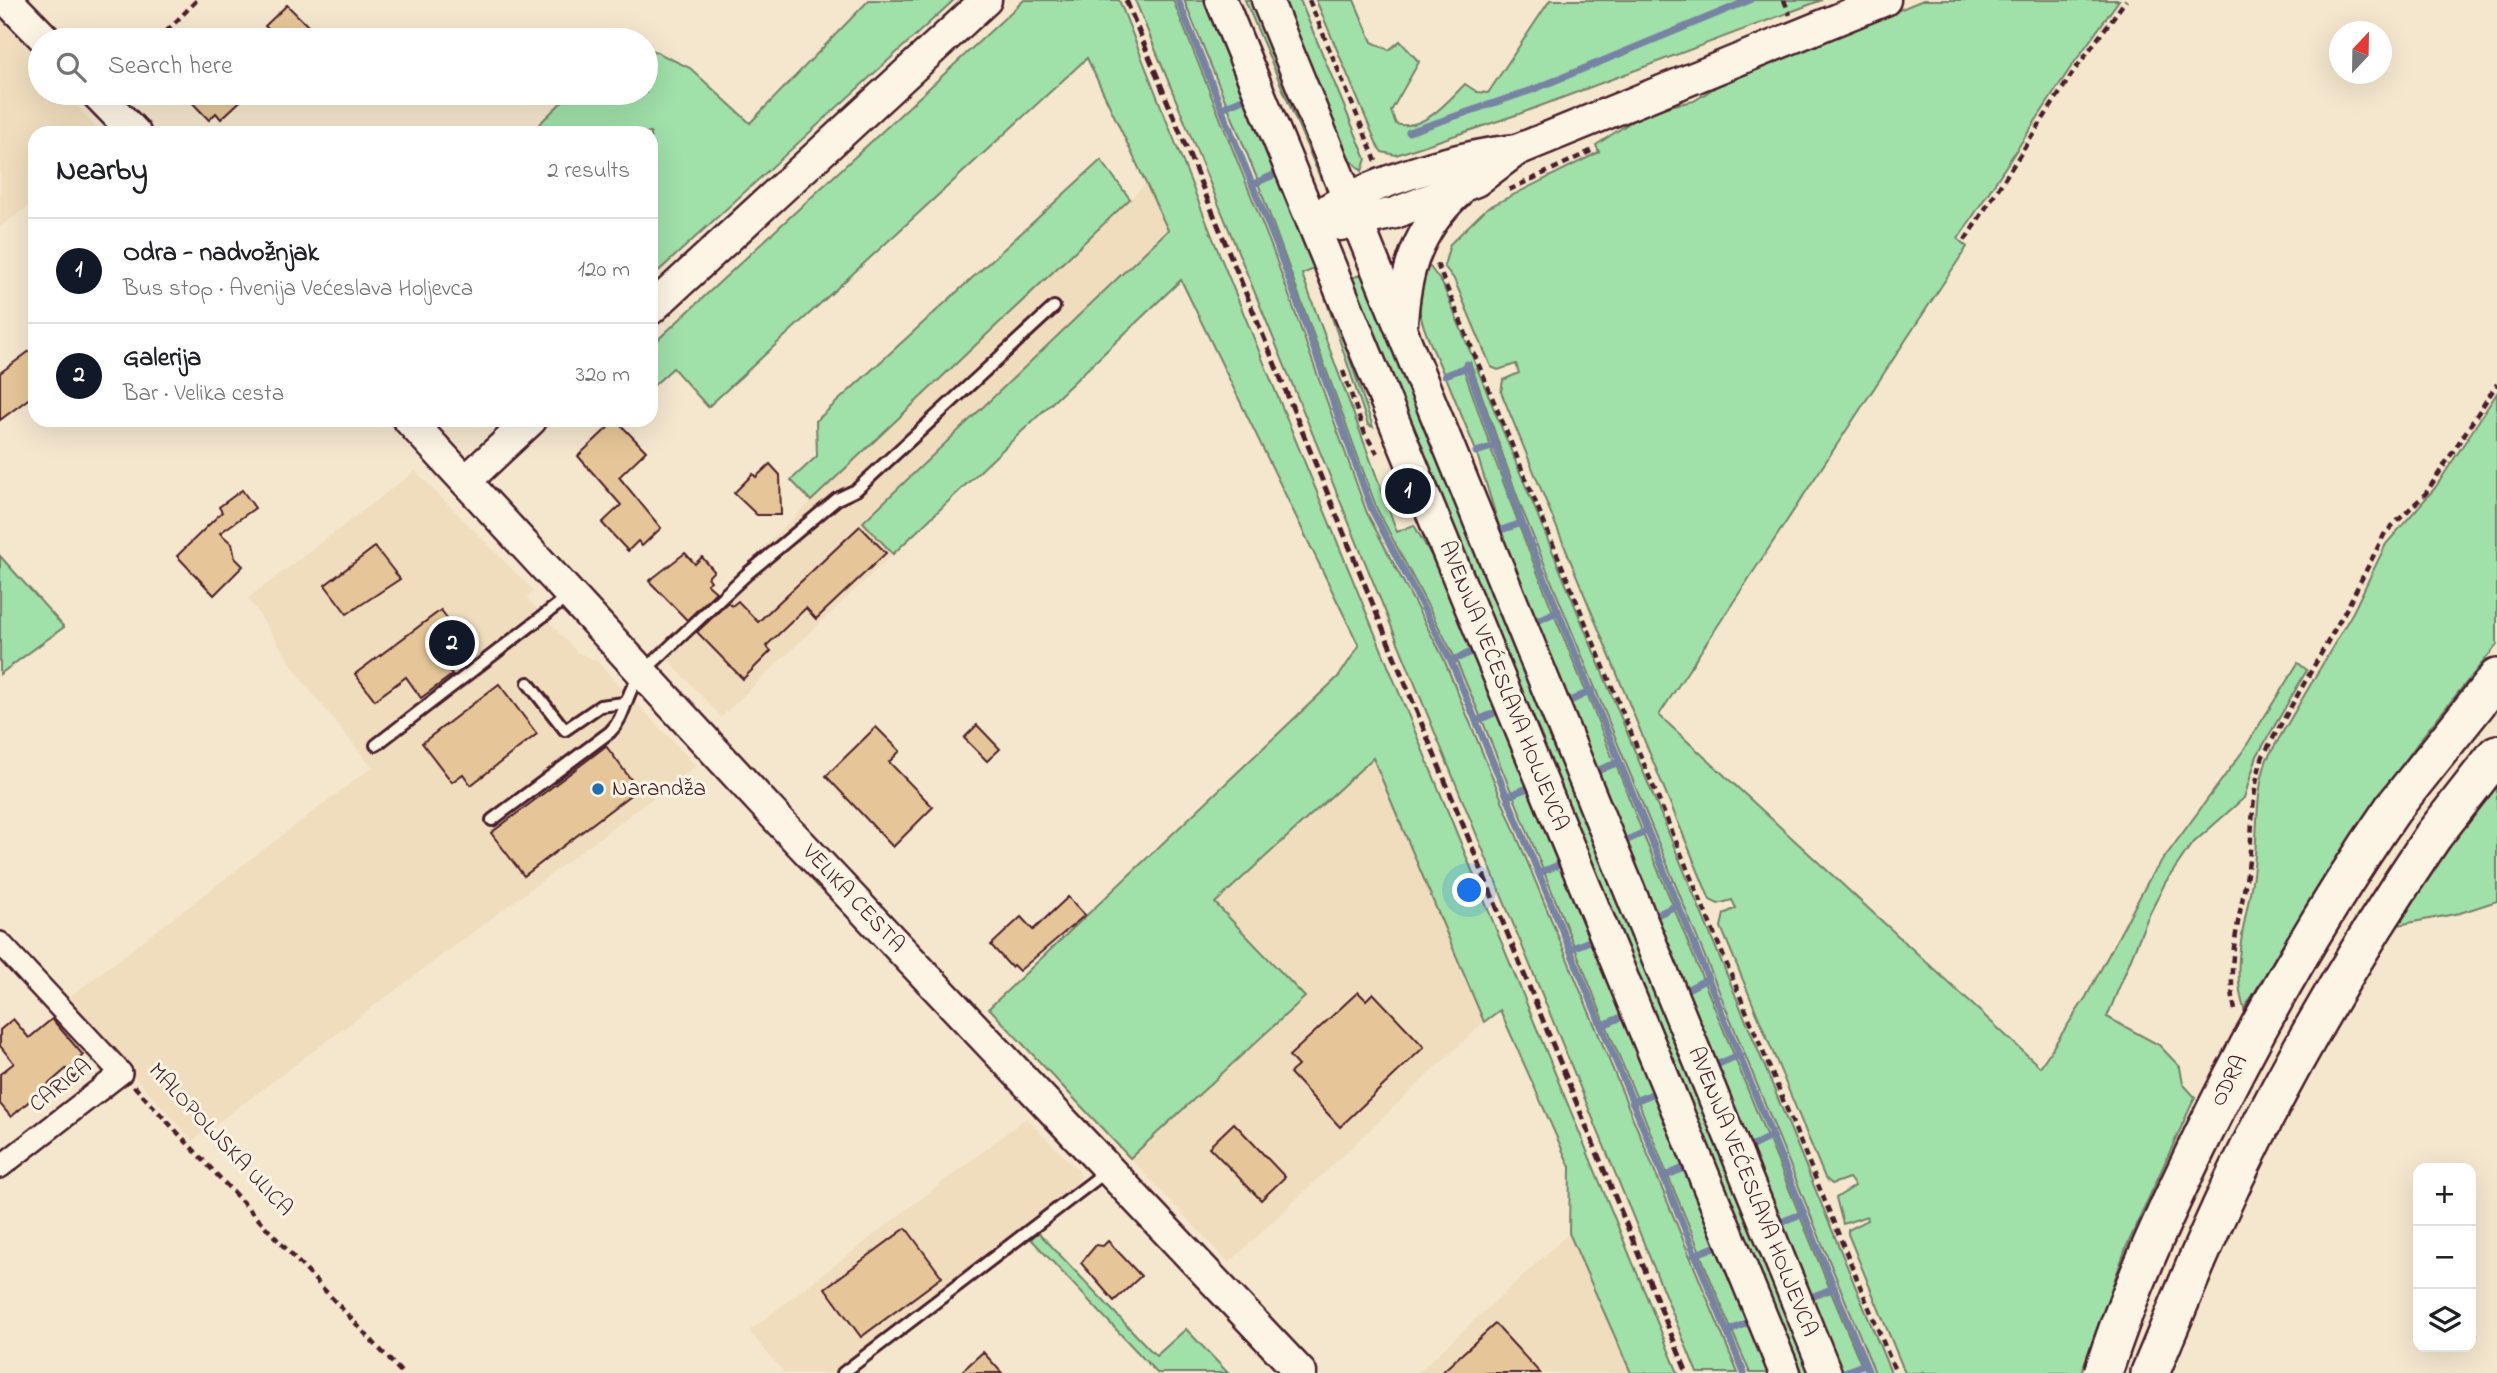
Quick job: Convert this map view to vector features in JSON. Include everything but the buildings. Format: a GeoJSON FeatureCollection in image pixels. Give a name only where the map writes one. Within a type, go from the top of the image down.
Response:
{"type":"FeatureCollection","features":[{"type":"Feature","properties":{"kind":"highway","name":"ODRA"},"geometry":{"type":"LineString","coordinates":[[2103,1373],[2135,1285],[2178,1187],[2264,1013],[2351,869],[2394,807],[2497,678]]}},
{"type":"Feature","properties":{"kind":"highway","name":"ODRA"},"geometry":{"type":"LineString","coordinates":[[2150,1373],[2255,1133],[2307,1037],[2353,957],[2433,836],[2497,754]]}},
{"type":"Feature","properties":{"kind":"highway"},"geometry":{"type":"LineString","coordinates":[[2173,1373],[2197,1261]]}},
{"type":"Feature","properties":{"kind":"main road"},"geometry":{"type":"LineString","coordinates":[[8,0],[35,28]]}},
{"type":"Feature","properties":{"kind":"main road"},"geometry":{"type":"LineString","coordinates":[[658,303],[986,0]]}},
{"type":"Feature","properties":{"kind":"main road","name":"AVENIJA VEĆESLAVA HOLJEVCA"},"geometry":{"type":"LineString","coordinates":[[1221,0],[1785,1373]]}},
{"type":"Feature","properties":{"kind":"main road","name":"AVENIJA VEĆESLAVA HOLJEVCA"},"geometry":{"type":"LineString","coordinates":[[1267,0],[1826,1373]]}},
{"type":"Feature","properties":{"kind":"main road"},"geometry":{"type":"LineString","coordinates":[[1353,211],[1384,185],[1456,161],[1517,150],[1885,0]]}},
{"type":"Feature","properties":{"kind":"main road"},"geometry":{"type":"LineString","coordinates":[[108,105],[128,126]]}},
{"type":"Feature","properties":{"kind":"main road"},"geometry":{"type":"LineString","coordinates":[[1313,221],[1353,211],[1395,213],[1489,174],[1517,150]]}},
{"type":"Feature","properties":{"kind":"main road"},"geometry":{"type":"LineString","coordinates":[[1402,330],[1406,276],[1418,243],[1444,205],[1464,186]]}},
{"type":"Feature","properties":{"kind":"main road","name":"VELIKA CESTA"},"geometry":{"type":"LineString","coordinates":[[416,427],[642,673],[1301,1373]]}},
{"type":"Feature","properties":{"kind":"main road"},"geometry":{"type":"LineString","coordinates":[[467,480],[524,427]]}},
{"type":"Feature","properties":{"kind":"street","name":"MALOPOLJSKA ULICA"},"geometry":{"type":"LineString","coordinates":[[0,943],[121,1073]]}},
{"type":"Feature","properties":{"kind":"street","name":"CARICA"},"geometry":{"type":"LineString","coordinates":[[0,1167],[121,1073]]}},
{"type":"Feature","properties":{"kind":"lane"},"geometry":{"type":"LineString","coordinates":[[492,820],[610,732],[619,723],[629,687],[642,673],[747,574],[837,499],[856,490],[1054,307]]}},
{"type":"Feature","properties":{"kind":"lane"},"geometry":{"type":"LineString","coordinates":[[376,745],[551,613],[571,594]]}},
{"type":"Feature","properties":{"kind":"lane"},"geometry":{"type":"LineString","coordinates":[[528,683],[565,730],[600,706],[624,703]]}},
{"type":"Feature","properties":{"kind":"lane"},"geometry":{"type":"LineString","coordinates":[[843,1373],[1108,1170]]}},
{"type":"Feature","properties":{"kind":"path"},"geometry":{"type":"LineString","coordinates":[[170,28],[197,0]]}},
{"type":"Feature","properties":{"kind":"path"},"geometry":{"type":"LineString","coordinates":[[1309,0],[1384,185]]}},
{"type":"Feature","properties":{"kind":"path"},"geometry":{"type":"LineString","coordinates":[[1965,240],[2074,72],[2126,0]]}},
{"type":"Feature","properties":{"kind":"path"},"geometry":{"type":"LineString","coordinates":[[1505,192],[1593,149]]}},
{"type":"Feature","properties":{"kind":"path"},"geometry":{"type":"LineString","coordinates":[[1418,243],[1432,254],[1450,289],[1896,1373]]}},
{"type":"Feature","properties":{"kind":"path"},"geometry":{"type":"LineString","coordinates":[[2237,1019],[2231,969],[2250,851],[2254,781],[2263,756],[2348,606],[2385,533],[2426,492],[2497,384]]}},
{"type":"Feature","properties":{"kind":"path","name":"MALOPOLJSKA ULICA"},"geometry":{"type":"LineString","coordinates":[[121,1073],[402,1373]]}},
{"type":"Feature","properties":{"kind":"shaded area"},"geometry":{"type":"Polygon","coordinates":[[[0,16],[28,49],[28,105],[76,105],[94,126],[28,126],[28,206],[0,227],[0,16]]]}},
{"type":"Feature","properties":{"kind":"shaded area"},"geometry":{"type":"Polygon","coordinates":[[[1146,184],[1168,230],[864,521],[893,554],[721,717],[657,648],[1146,184]]]}},
{"type":"Feature","properties":{"kind":"shaded area"},"geometry":{"type":"Polygon","coordinates":[[[415,471],[534,591],[527,598],[577,652],[597,661],[696,766],[193,1141],[65,1000],[372,767],[304,683],[248,598],[415,471]]]}},
{"type":"Feature","properties":{"kind":"shaded area"},"geometry":{"type":"Polygon","coordinates":[[[1373,758],[1484,1022],[1229,1263],[1130,1158],[1305,997],[1215,903],[1373,758]]]}},
{"type":"Feature","properties":{"kind":"shaded area"},"geometry":{"type":"Polygon","coordinates":[[[1026,1118],[1078,1170],[1081,1176],[1077,1189],[834,1373],[784,1373],[749,1331],[1026,1118]]]}},
{"type":"Feature","properties":{"kind":"shaded area"},"geometry":{"type":"Polygon","coordinates":[[[1569,1233],[1631,1373],[1417,1373],[1569,1233]]]}},
{"type":"Feature","properties":{"kind":"green space"},"geometry":{"type":"Polygon","coordinates":[[[869,0],[954,0],[658,272],[658,126],[537,126],[559,105],[658,105],[658,53],[690,68],[750,123],[869,0]]]}},
{"type":"Feature","properties":{"kind":"green space"},"geometry":{"type":"Polygon","coordinates":[[[1024,0],[1119,0],[1216,246],[1678,1373],[1631,1373],[1569,1233],[1570,1167],[1500,1010],[1484,1022],[1373,758],[1215,903],[1305,997],[1130,1158],[989,1008],[1339,676],[1359,646],[1181,280],[893,554],[863,522],[1168,230],[1087,58],[708,407],[673,368],[658,382],[658,340],[1024,0]]]}},
{"type":"Feature","properties":{"kind":"green space"},"geometry":{"type":"Polygon","coordinates":[[[1135,0],[1173,0],[1272,248],[1367,513],[1443,657],[1738,1373],[1697,1373],[1135,0]]]}},
{"type":"Feature","properties":{"kind":"green space"},"geometry":{"type":"Polygon","coordinates":[[[1184,0],[1206,0],[1243,90],[1244,96],[1227,105],[1184,0]]]}},
{"type":"Feature","properties":{"kind":"green space"},"geometry":{"type":"Polygon","coordinates":[[[1245,0],[1251,0],[1322,173],[1320,177],[1245,0]]]}},
{"type":"Feature","properties":{"kind":"green space"},"geometry":{"type":"Polygon","coordinates":[[[1284,0],[1300,0],[1366,159],[1362,171],[1345,155],[1284,0]]]}},
{"type":"Feature","properties":{"kind":"green space"},"geometry":{"type":"Polygon","coordinates":[[[1316,0],[1354,0],[1372,42],[1389,50],[1400,41],[1419,62],[1391,111],[1396,124],[1406,125],[1416,124],[1434,113],[1465,84],[1477,92],[1488,93],[1550,0],[1822,0],[1519,114],[1396,155],[1382,152],[1378,147],[1316,0]]]}},
{"type":"Feature","properties":{"kind":"green space"},"geometry":{"type":"Polygon","coordinates":[[[1923,0],[2119,0],[2069,70],[1958,239],[1967,247],[1659,715],[2040,1067],[2086,997],[2151,876],[2243,751],[2298,663],[2307,670],[2257,756],[2244,798],[2191,845],[2165,883],[2147,919],[2107,1017],[2159,1045],[2180,1067],[2183,1084],[2195,1097],[2126,1248],[2081,1373],[1905,1373],[1848,1234],[1848,1230],[1868,1220],[1867,1216],[1843,1224],[1836,1198],[1855,1186],[1849,1178],[1832,1184],[1825,1178],[1721,927],[1724,914],[1736,908],[1732,900],[1718,904],[1710,900],[1501,392],[1503,380],[1519,373],[1516,364],[1498,370],[1491,367],[1454,279],[1444,266],[1450,244],[1487,208],[1599,152],[1596,145],[1649,110],[1694,101],[1719,85],[1923,0]]]}},
{"type":"Feature","properties":{"kind":"green space"},"geometry":{"type":"Polygon","coordinates":[[[1247,99],[1275,173],[1258,181],[1228,107],[1247,99]]]}},
{"type":"Feature","properties":{"kind":"green space"},"geometry":{"type":"Polygon","coordinates":[[[1101,160],[1130,199],[811,501],[791,480],[817,456],[816,421],[1101,160]]]}},
{"type":"Feature","properties":{"kind":"green space"},"geometry":{"type":"Polygon","coordinates":[[[1278,176],[1317,268],[1302,274],[1397,532],[1414,525],[1440,571],[1473,650],[1455,658],[1377,509],[1258,183],[1278,176]]]}},
{"type":"Feature","properties":{"kind":"green space"},"geometry":{"type":"Polygon","coordinates":[[[1430,267],[1442,283],[1891,1373],[1875,1373],[1521,507],[1470,362],[1444,375],[1428,337],[1421,317],[1420,302],[1416,302],[1417,271],[1430,267]]]}},
{"type":"Feature","properties":{"kind":"green space"},"geometry":{"type":"Polygon","coordinates":[[[1363,274],[1813,1373],[1799,1373],[1351,278],[1363,274]]]}},
{"type":"Feature","properties":{"kind":"green space"},"geometry":{"type":"Polygon","coordinates":[[[1327,292],[1373,427],[1368,425],[1324,294],[1327,292]]]}},
{"type":"Feature","properties":{"kind":"green space"},"geometry":{"type":"Polygon","coordinates":[[[1464,370],[1490,445],[1476,451],[1446,377],[1464,370]]]}},
{"type":"Feature","properties":{"kind":"green space"},"geometry":{"type":"Polygon","coordinates":[[[2497,393],[2497,645],[2422,737],[2365,818],[2244,1009],[2240,991],[2239,955],[2252,884],[2260,785],[2267,759],[2353,612],[2386,544],[2435,488],[2497,393]]]}},
{"type":"Feature","properties":{"kind":"green space"},"geometry":{"type":"Polygon","coordinates":[[[1491,449],[1518,522],[1500,529],[1477,454],[1491,449]]]}},
{"type":"Feature","properties":{"kind":"green space"},"geometry":{"type":"Polygon","coordinates":[[[1519,526],[1553,612],[1535,620],[1502,538],[1502,531],[1519,526]]]}},
{"type":"Feature","properties":{"kind":"green space"},"geometry":{"type":"Polygon","coordinates":[[[0,556],[64,627],[0,674],[0,556]]]}},
{"type":"Feature","properties":{"kind":"green space"},"geometry":{"type":"Polygon","coordinates":[[[1554,614],[1586,692],[1567,700],[1535,623],[1554,614]]]}},
{"type":"Feature","properties":{"kind":"green space"},"geometry":{"type":"Polygon","coordinates":[[[1475,653],[1498,709],[1481,718],[1456,660],[1475,653]]]}},
{"type":"Feature","properties":{"kind":"green space"},"geometry":{"type":"Polygon","coordinates":[[[1587,694],[1614,762],[1596,769],[1568,703],[1587,694]]]}},
{"type":"Feature","properties":{"kind":"green space"},"geometry":{"type":"Polygon","coordinates":[[[1500,712],[1529,786],[1512,794],[1482,720],[1500,712]]]}},
{"type":"Feature","properties":{"kind":"green space"},"geometry":{"type":"Polygon","coordinates":[[[1616,765],[1642,831],[1625,839],[1597,774],[1616,765]]]}},
{"type":"Feature","properties":{"kind":"green space"},"geometry":{"type":"Polygon","coordinates":[[[2497,785],[2497,901],[2460,913],[2398,925],[2452,843],[2497,785]]]}},
{"type":"Feature","properties":{"kind":"green space"},"geometry":{"type":"Polygon","coordinates":[[[1531,789],[1560,862],[1543,870],[1513,795],[1531,789]]]}},
{"type":"Feature","properties":{"kind":"green space"},"geometry":{"type":"Polygon","coordinates":[[[1643,834],[1673,905],[1655,914],[1625,844],[1643,834]]]}},
{"type":"Feature","properties":{"kind":"green space"},"geometry":{"type":"Polygon","coordinates":[[[1562,865],[1591,939],[1574,946],[1544,872],[1562,865]]]}},
{"type":"Feature","properties":{"kind":"green space"},"geometry":{"type":"Polygon","coordinates":[[[1674,908],[1703,980],[1686,988],[1656,918],[1674,908]]]}},
{"type":"Feature","properties":{"kind":"green space"},"geometry":{"type":"Polygon","coordinates":[[[1594,941],[1622,1015],[1605,1023],[1575,948],[1594,941]]]}},
{"type":"Feature","properties":{"kind":"green space"},"geometry":{"type":"Polygon","coordinates":[[[1704,982],[1734,1055],[1716,1063],[1686,992],[1704,982]]]}},
{"type":"Feature","properties":{"kind":"green space"},"geometry":{"type":"Polygon","coordinates":[[[1625,1018],[1654,1091],[1637,1099],[1606,1025],[1625,1018]]]}},
{"type":"Feature","properties":{"kind":"green space"},"geometry":{"type":"Polygon","coordinates":[[[1735,1058],[1767,1137],[1750,1145],[1717,1067],[1735,1058]]]}},
{"type":"Feature","properties":{"kind":"green space"},"geometry":{"type":"Polygon","coordinates":[[[1656,1094],[1685,1166],[1667,1174],[1638,1101],[1656,1094]]]}},
{"type":"Feature","properties":{"kind":"green space"},"geometry":{"type":"Polygon","coordinates":[[[1769,1140],[1799,1213],[1781,1221],[1751,1149],[1769,1140]]]}},
{"type":"Feature","properties":{"kind":"green space"},"geometry":{"type":"Polygon","coordinates":[[[1687,1169],[1717,1244],[1700,1252],[1668,1176],[1687,1169]]]}},
{"type":"Feature","properties":{"kind":"green space"},"geometry":{"type":"Polygon","coordinates":[[[1800,1216],[1830,1289],[1813,1295],[1809,1292],[1781,1224],[1800,1216]]]}},
{"type":"Feature","properties":{"kind":"green space"},"geometry":{"type":"Polygon","coordinates":[[[1038,1232],[1156,1356],[1186,1329],[1228,1373],[1157,1373],[1031,1239],[1038,1232]]]}},
{"type":"Feature","properties":{"kind":"green space"},"geometry":{"type":"Polygon","coordinates":[[[1719,1247],[1748,1321],[1731,1329],[1700,1254],[1719,1247]]]}},
{"type":"Feature","properties":{"kind":"green space"},"geometry":{"type":"Polygon","coordinates":[[[1831,1292],[1861,1364],[1844,1371],[1840,1369],[1812,1299],[1831,1292]]]}},
{"type":"Feature","properties":{"kind":"green space"},"geometry":{"type":"Polygon","coordinates":[[[1750,1323],[1771,1373],[1750,1373],[1732,1331],[1750,1323]]]}},
{"type":"Feature","properties":{"kind":"waterway"},"geometry":{"type":"LineString","coordinates":[[1178,0],[1277,246],[1372,510],[1451,661],[1744,1373]]}},
{"type":"Feature","properties":{"kind":"waterway"},"geometry":{"type":"LineString","coordinates":[[1409,132],[1532,90],[1750,0]]}},
{"type":"Feature","properties":{"kind":"waterway"},"geometry":{"type":"LineString","coordinates":[[1222,108],[1245,98]]}},
{"type":"Feature","properties":{"kind":"waterway"},"geometry":{"type":"LineString","coordinates":[[1253,184],[1276,174]]}},
{"type":"Feature","properties":{"kind":"waterway"},"geometry":{"type":"LineString","coordinates":[[1467,364],[1522,523],[1869,1373]]}},
{"type":"Feature","properties":{"kind":"waterway"},"geometry":{"type":"LineString","coordinates":[[1445,375],[1468,367]]}},
{"type":"Feature","properties":{"kind":"waterway"},"geometry":{"type":"LineString","coordinates":[[1476,452],[1495,446]]}},
{"type":"Feature","properties":{"kind":"waterway"},"geometry":{"type":"LineString","coordinates":[[1501,530],[1522,523]]}},
{"type":"Feature","properties":{"kind":"waterway"},"geometry":{"type":"LineString","coordinates":[[1535,622],[1558,611]]}},
{"type":"Feature","properties":{"kind":"waterway"},"geometry":{"type":"LineString","coordinates":[[1451,661],[1474,651]]}},
{"type":"Feature","properties":{"kind":"waterway"},"geometry":{"type":"LineString","coordinates":[[1568,702],[1591,691]]}},
{"type":"Feature","properties":{"kind":"waterway"},"geometry":{"type":"LineString","coordinates":[[1476,721],[1499,711]]}},
{"type":"Feature","properties":{"kind":"waterway"},"geometry":{"type":"LineString","coordinates":[[1596,771],[1619,762]]}},
{"type":"Feature","properties":{"kind":"waterway"},"geometry":{"type":"LineString","coordinates":[[1508,796],[1530,787]]}},
{"type":"Feature","properties":{"kind":"waterway"},"geometry":{"type":"LineString","coordinates":[[1625,841],[1647,831]]}},
{"type":"Feature","properties":{"kind":"waterway"},"geometry":{"type":"LineString","coordinates":[[1539,873],[1561,864]]}},
{"type":"Feature","properties":{"kind":"waterway"},"geometry":{"type":"LineString","coordinates":[[1655,916],[1677,905]]}},
{"type":"Feature","properties":{"kind":"waterway"},"geometry":{"type":"LineString","coordinates":[[1570,949],[1592,940]]}},
{"type":"Feature","properties":{"kind":"waterway"},"geometry":{"type":"LineString","coordinates":[[1686,990],[1707,979]]}},
{"type":"Feature","properties":{"kind":"waterway"},"geometry":{"type":"LineString","coordinates":[[1601,1026],[1624,1016]]}},
{"type":"Feature","properties":{"kind":"waterway"},"geometry":{"type":"LineString","coordinates":[[1716,1065],[1739,1055]]}},
{"type":"Feature","properties":{"kind":"waterway"},"geometry":{"type":"LineString","coordinates":[[1632,1102],[1655,1093]]}},
{"type":"Feature","properties":{"kind":"waterway"},"geometry":{"type":"LineString","coordinates":[[1750,1147],[1772,1136]]}},
{"type":"Feature","properties":{"kind":"waterway"},"geometry":{"type":"LineString","coordinates":[[1663,1177],[1686,1167]]}},
{"type":"Feature","properties":{"kind":"waterway"},"geometry":{"type":"LineString","coordinates":[[1781,1222],[1804,1213]]}},
{"type":"Feature","properties":{"kind":"waterway"},"geometry":{"type":"LineString","coordinates":[[1694,1255],[1717,1246]]}},
{"type":"Feature","properties":{"kind":"waterway"},"geometry":{"type":"LineString","coordinates":[[1811,1297],[1834,1288]]}},
{"type":"Feature","properties":{"kind":"waterway"},"geometry":{"type":"LineString","coordinates":[[1727,1332],[1749,1322]]}},
{"type":"Feature","properties":{"kind":"waterway"},"geometry":{"type":"LineString","coordinates":[[1842,1373],[1865,1364]]}},
{"type":"Feature","properties":{"kind":"railway"},"geometry":{"type":"LineString","coordinates":[[1126,0],[1687,1373]]}},
{"type":"Feature","properties":{"kind":"place","name":"Odra - nadvožnjak"},"geometry":{"type":"Point","coordinates":[1408,491]}},
{"type":"Feature","properties":{"kind":"place","name":"Galerija"},"geometry":{"type":"Point","coordinates":[452,643]}},
{"type":"Feature","properties":{"kind":"place","name":"Narandža"},"geometry":{"type":"Point","coordinates":[598,789]}}]}
